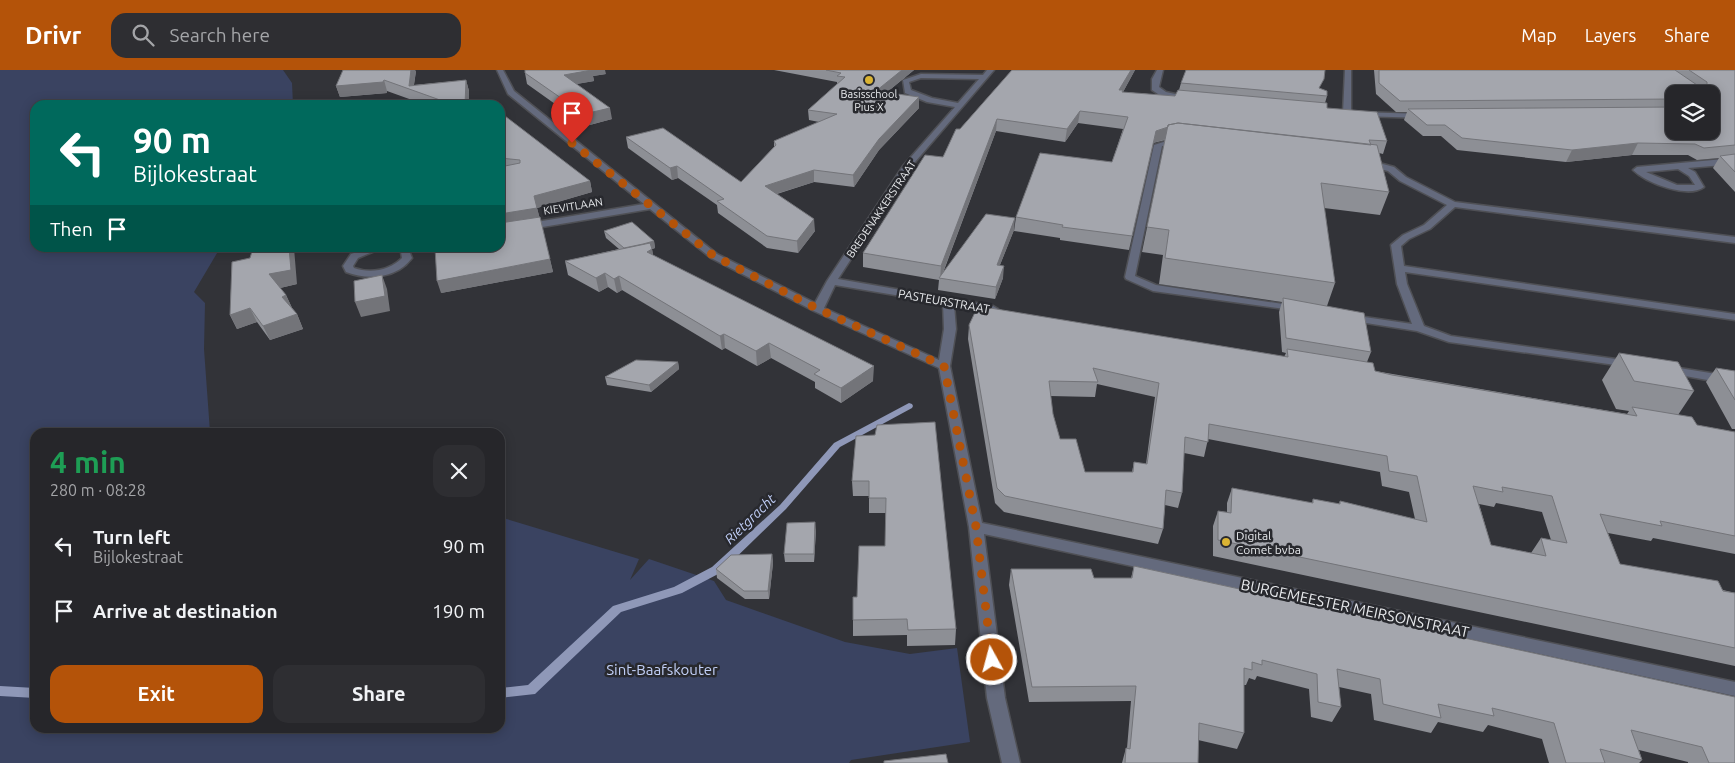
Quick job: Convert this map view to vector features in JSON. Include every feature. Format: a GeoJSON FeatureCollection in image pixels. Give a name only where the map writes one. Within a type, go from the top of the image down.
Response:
{"type":"FeatureCollection","features":[{"type":"Feature","properties":{"kind":"street"},"geometry":{"type":"LineString","coordinates":[[500,70],[511,92],[714,256],[818,309],[944,366]]}},
{"type":"Feature","properties":{"kind":"street"},"geometry":{"type":"LineString","coordinates":[[1160,70],[1155,88],[1164,94],[1191,100]]}},
{"type":"Feature","properties":{"kind":"street"},"geometry":{"type":"LineString","coordinates":[[1348,70],[1348,113]]}},
{"type":"Feature","properties":{"kind":"street"},"geometry":{"type":"LineString","coordinates":[[961,106],[918,96],[904,86],[904,81],[913,77],[958,73],[989,73]]}},
{"type":"Feature","properties":{"kind":"street","name":"BREDENAKKERSTRAAT"},"geometry":{"type":"LineString","coordinates":[[818,309],[832,281],[906,168],[989,73]]}},
{"type":"Feature","properties":{"kind":"street"},"geometry":{"type":"LineString","coordinates":[[1338,112],[1386,116],[1434,116]]}},
{"type":"Feature","properties":{"kind":"street"},"geometry":{"type":"LineString","coordinates":[[1192,143],[1173,141],[1158,145],[1130,277],[1153,288],[1311,312]]}},
{"type":"Feature","properties":{"kind":"street"},"geometry":{"type":"LineString","coordinates":[[1354,161],[1379,164],[1391,169],[1403,179],[1454,204],[1735,240]]}},
{"type":"Feature","properties":{"kind":"street"},"geometry":{"type":"LineString","coordinates":[[1680,166],[1692,174],[1700,187],[1694,189],[1678,188],[1658,182],[1637,170],[1663,168],[1680,166],[1735,161]]}},
{"type":"Feature","properties":{"kind":"street"},"geometry":{"type":"LineString","coordinates":[[1419,328],[1402,284],[1396,245],[1406,236],[1427,228],[1454,204]]}},
{"type":"Feature","properties":{"kind":"street","name":"KIEVITLAAN"},"geometry":{"type":"LineString","coordinates":[[505,230],[650,206]]}},
{"type":"Feature","properties":{"kind":"street"},"geometry":{"type":"LineString","coordinates":[[366,252],[354,256],[350,261],[350,270],[362,274],[390,270],[404,262],[407,258],[406,252]]}},
{"type":"Feature","properties":{"kind":"street"},"geometry":{"type":"LineString","coordinates":[[1399,268],[1735,317]]}},
{"type":"Feature","properties":{"kind":"street","name":"PASTEURSTRAAT"},"geometry":{"type":"LineString","coordinates":[[832,281],[1004,311]]}},
{"type":"Feature","properties":{"kind":"street"},"geometry":{"type":"LineString","coordinates":[[948,302],[950,329],[944,366],[976,527],[996,698],[1011,763]]}},
{"type":"Feature","properties":{"kind":"street"},"geometry":{"type":"LineString","coordinates":[[1340,316],[1419,328],[1449,339],[1646,366],[1735,381]]}},
{"type":"Feature","properties":{"kind":"street","name":"BURGEMEESTER MEIRSONSTRAAT"},"geometry":{"type":"LineString","coordinates":[[976,527],[1735,689]]}},
{"type":"Feature","properties":{"kind":"green space","name":"Sint-Baafskouter"},"geometry":{"type":"Polygon","coordinates":[[[0,70],[283,70],[292,83],[293,100],[30,100],[30,252],[218,252],[194,292],[205,303],[204,349],[210,428],[30,428],[30,733],[505,733],[505,519],[639,559],[630,580],[649,559],[714,581],[726,600],[845,642],[910,654],[957,648],[970,742],[851,760],[849,763],[0,763],[0,70]]]}},
{"type":"Feature","properties":{"kind":"building"},"geometry":{"type":"Polygon","coordinates":[[[343,70],[411,70],[409,86],[466,80],[465,100],[440,100],[384,80],[383,82],[336,86],[343,70]]]}},
{"type":"Feature","properties":{"kind":"building"},"geometry":{"type":"Polygon","coordinates":[[[525,70],[592,70],[564,75],[610,108],[584,114],[525,73],[525,70]]]}},
{"type":"Feature","properties":{"kind":"building"},"geometry":{"type":"Polygon","coordinates":[[[826,70],[902,70],[876,91],[919,97],[879,139],[853,175],[814,170],[765,186],[814,219],[797,241],[767,236],[717,201],[724,199],[677,166],[670,168],[626,137],[663,128],[741,182],[776,145],[774,141],[837,114],[808,110],[845,77],[837,76],[841,73],[826,70]]]}},
{"type":"Feature","properties":{"kind":"building"},"geometry":{"type":"Polygon","coordinates":[[[1012,70],[1131,70],[1119,90],[1123,90],[1122,92],[1175,96],[1178,90],[1327,103],[1327,108],[1377,112],[1387,141],[1369,140],[1371,145],[1178,123],[1168,125],[1168,127],[1156,131],[1132,236],[1062,227],[1063,225],[1016,217],[1040,153],[1112,162],[1128,117],[1080,111],[1067,129],[997,119],[941,266],[863,253],[925,155],[943,157],[956,129],[960,129],[1012,70]]]}},
{"type":"Feature","properties":{"kind":"building"},"geometry":{"type":"Polygon","coordinates":[[[1186,70],[1325,70],[1324,79],[1319,88],[1327,91],[1327,96],[1181,83],[1186,70]]]}},
{"type":"Feature","properties":{"kind":"building"},"geometry":{"type":"Polygon","coordinates":[[[1379,70],[1675,70],[1697,85],[1665,85],[1665,99],[1400,101],[1379,83],[1379,70]]]}},
{"type":"Feature","properties":{"kind":"building"},"geometry":{"type":"Polygon","coordinates":[[[1689,70],[1735,70],[1735,145],[1704,148],[1695,144],[1638,143],[1572,150],[1462,138],[1445,125],[1427,125],[1408,109],[1665,107],[1665,140],[1720,140],[1720,85],[1707,85],[1707,82],[1689,70]]]}},
{"type":"Feature","properties":{"kind":"building"},"geometry":{"type":"Polygon","coordinates":[[[505,116],[590,181],[534,196],[537,208],[505,213],[505,166],[520,163],[520,160],[505,158],[505,116]]]}},
{"type":"Feature","properties":{"kind":"building"},"geometry":{"type":"Polygon","coordinates":[[[1178,123],[1377,145],[1389,192],[1321,183],[1335,283],[1165,258],[1169,230],[1147,227],[1168,125],[1178,123]]]}},
{"type":"Feature","properties":{"kind":"building"},"geometry":{"type":"Polygon","coordinates":[[[1735,154],[1735,172],[1720,156],[1735,154]]]}},
{"type":"Feature","properties":{"kind":"building"},"geometry":{"type":"Polygon","coordinates":[[[986,214],[1015,218],[997,265],[1004,266],[996,287],[939,278],[986,214]]]}},
{"type":"Feature","properties":{"kind":"building"},"geometry":{"type":"Polygon","coordinates":[[[540,217],[550,259],[437,281],[435,252],[505,252],[505,222],[540,217]]]}},
{"type":"Feature","properties":{"kind":"building"},"geometry":{"type":"Polygon","coordinates":[[[632,222],[654,241],[624,248],[604,231],[632,222]]]}},
{"type":"Feature","properties":{"kind":"building"},"geometry":{"type":"Polygon","coordinates":[[[650,243],[652,249],[647,252],[874,366],[841,388],[814,374],[820,370],[769,343],[756,351],[724,334],[720,336],[619,276],[614,279],[605,273],[596,278],[565,261],[650,243]]]}},
{"type":"Feature","properties":{"kind":"building"},"geometry":{"type":"Polygon","coordinates":[[[252,252],[289,252],[291,270],[269,274],[286,295],[282,297],[297,314],[263,326],[250,308],[230,315],[232,262],[250,258],[252,252]]]}},
{"type":"Feature","properties":{"kind":"building"},"geometry":{"type":"Polygon","coordinates":[[[382,275],[385,296],[355,302],[354,281],[382,275]]]}},
{"type":"Feature","properties":{"kind":"building"},"geometry":{"type":"Polygon","coordinates":[[[1283,298],[1364,313],[1371,352],[1286,338],[1283,298]]]}},
{"type":"Feature","properties":{"kind":"building"},"geometry":{"type":"Polygon","coordinates":[[[978,306],[1288,357],[1287,349],[1373,363],[1375,371],[1392,375],[1637,416],[1632,407],[1692,417],[1697,425],[1735,432],[1735,536],[1660,521],[1662,526],[1600,514],[1620,564],[1718,581],[1723,591],[1735,593],[1735,648],[1218,540],[1218,511],[1231,513],[1232,488],[1313,503],[1313,499],[1340,504],[1340,501],[1427,522],[1417,476],[1389,471],[1387,456],[1209,424],[1208,442],[1185,437],[1182,493],[1166,490],[1163,529],[1005,496],[997,488],[969,325],[978,306]],[[1093,368],[1098,382],[1049,381],[1053,414],[1060,439],[1076,439],[1085,472],[1133,472],[1134,462],[1147,464],[1159,383],[1093,368]],[[1473,486],[1491,545],[1546,556],[1541,538],[1567,543],[1552,496],[1502,487],[1503,492],[1473,486]]]}},
{"type":"Feature","properties":{"kind":"building"},"geometry":{"type":"Polygon","coordinates":[[[1619,353],[1678,362],[1694,391],[1634,381],[1619,353]]]}},
{"type":"Feature","properties":{"kind":"building"},"geometry":{"type":"Polygon","coordinates":[[[636,360],[678,362],[649,385],[605,377],[636,360]]]}},
{"type":"Feature","properties":{"kind":"building"},"geometry":{"type":"Polygon","coordinates":[[[1716,368],[1735,371],[1735,400],[1716,368]]]}},
{"type":"Feature","properties":{"kind":"building"},"geometry":{"type":"Polygon","coordinates":[[[935,422],[956,629],[908,630],[907,619],[853,620],[853,597],[857,597],[859,546],[885,546],[886,498],[869,498],[869,481],[852,481],[856,436],[875,435],[877,425],[935,422]]]}},
{"type":"Feature","properties":{"kind":"building"},"geometry":{"type":"Polygon","coordinates":[[[815,522],[814,554],[784,554],[787,523],[815,522]]]}},
{"type":"Feature","properties":{"kind":"building"},"geometry":{"type":"Polygon","coordinates":[[[772,554],[768,591],[744,591],[716,569],[731,555],[772,554]]]}},
{"type":"Feature","properties":{"kind":"building"},"geometry":{"type":"Polygon","coordinates":[[[1134,566],[1735,697],[1735,763],[1709,763],[1702,747],[1631,730],[1642,760],[1600,749],[1605,763],[1566,763],[1554,723],[1492,708],[1494,716],[1438,704],[1441,718],[1383,704],[1380,679],[1337,669],[1341,707],[1318,702],[1317,674],[1262,660],[1262,665],[1252,662],[1252,670],[1244,668],[1244,733],[1199,723],[1198,763],[1125,763],[1126,748],[1130,749],[1136,686],[1032,687],[1011,569],[1091,569],[1094,578],[1132,578],[1134,566]]]}},
{"type":"Feature","properties":{"kind":"building"},"geometry":{"type":"Polygon","coordinates":[[[946,754],[948,763],[884,763],[884,761],[946,754]]]}},
{"type":"Feature","properties":{"kind":"waterway","name":"Rietgracht"},"geometry":{"type":"LineString","coordinates":[[505,693],[531,690],[617,609],[678,590],[716,570],[783,507],[837,445],[909,406]]}},
{"type":"Feature","properties":{"kind":"waterway","name":"Rietgracht"},"geometry":{"type":"LineString","coordinates":[[0,691],[30,693]]}},
{"type":"Feature","properties":{"kind":"place","name":"Basisschool Pius X"},"geometry":{"type":"Point","coordinates":[869,80]}},
{"type":"Feature","properties":{"kind":"place","name":"Digital Comet bvba"},"geometry":{"type":"Point","coordinates":[1226,542]}},
{"type":"Feature","properties":{"kind":"route"},"geometry":{"type":"LineString","coordinates":[[572,143],[714,256],[818,309],[944,366],[976,527],[992,660]]}}]}
